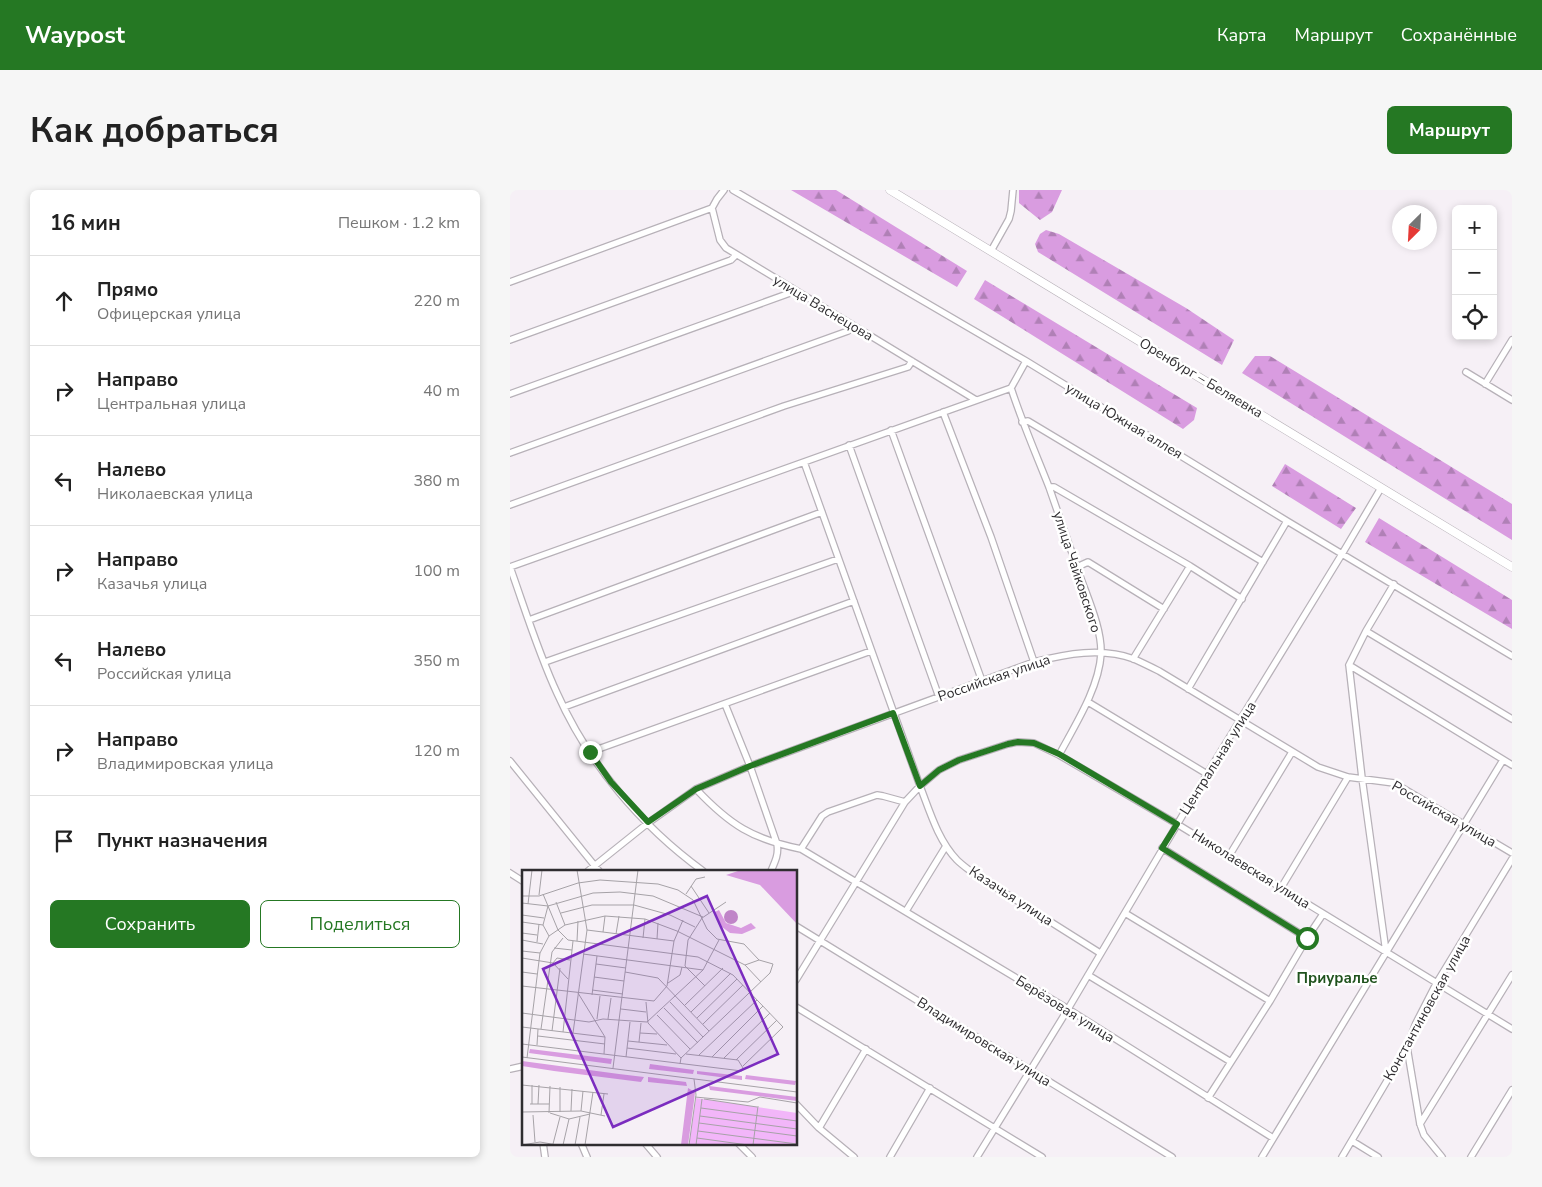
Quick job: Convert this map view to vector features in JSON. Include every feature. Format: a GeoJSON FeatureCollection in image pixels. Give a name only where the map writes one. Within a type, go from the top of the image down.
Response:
{"type":"FeatureCollection","features":[{"type":"Feature","properties":{"kind":"main road","name":"Оренбург – Беляевка"},"geometry":{"type":"LineString","coordinates":[[890,190],[1512,567]]}},
{"type":"Feature","properties":{"kind":"street"},"geometry":{"type":"LineString","coordinates":[[510,282],[712,208],[724,190]]}},
{"type":"Feature","properties":{"kind":"street","name":"улица Южная аллея"},"geometry":{"type":"LineString","coordinates":[[733,190],[1026,362],[1512,656]]}},
{"type":"Feature","properties":{"kind":"street"},"geometry":{"type":"LineString","coordinates":[[991,251],[1011,211],[1013,190]]}},
{"type":"Feature","properties":{"kind":"street","name":"улица Васнецова"},"geometry":{"type":"LineString","coordinates":[[712,208],[720,240],[736,256],[976,400]]}},
{"type":"Feature","properties":{"kind":"street"},"geometry":{"type":"LineString","coordinates":[[510,340],[731,260],[736,256]]}},
{"type":"Feature","properties":{"kind":"street"},"geometry":{"type":"LineString","coordinates":[[510,394],[790,293],[792,289]]}},
{"type":"Feature","properties":{"kind":"street"},"geometry":{"type":"LineString","coordinates":[[510,453],[848,331],[853,326]]}},
{"type":"Feature","properties":{"kind":"street"},"geometry":{"type":"LineString","coordinates":[[1485,384],[1512,340]]}},
{"type":"Feature","properties":{"kind":"street"},"geometry":{"type":"LineString","coordinates":[[510,505],[784,406],[908,367],[912,361]]}},
{"type":"Feature","properties":{"kind":"street"},"geometry":{"type":"LineString","coordinates":[[702,870],[678,851],[648,822],[611,782],[590,752],[557,693],[510,567],[1010,388],[1026,362]]}},
{"type":"Feature","properties":{"kind":"street"},"geometry":{"type":"LineString","coordinates":[[1466,372],[1512,400]]}},
{"type":"Feature","properties":{"kind":"street","name":"улица Чайковского"},"geometry":{"type":"LineString","coordinates":[[1010,388],[1049,487],[1093,612],[1101,652],[1099,666],[1088,702],[1059,754]]}},
{"type":"Feature","properties":{"kind":"street"},"geometry":{"type":"LineString","coordinates":[[943,412],[991,537],[1034,662]]}},
{"type":"Feature","properties":{"kind":"street"},"geometry":{"type":"LineString","coordinates":[[1022,422],[1028,421],[1263,562]]}},
{"type":"Feature","properties":{"kind":"street"},"geometry":{"type":"LineString","coordinates":[[891,430],[982,681]]}},
{"type":"Feature","properties":{"kind":"street"},"geometry":{"type":"LineString","coordinates":[[849,445],[939,697]]}},
{"type":"Feature","properties":{"kind":"street","name":"Казачья улица"},"geometry":{"type":"LineString","coordinates":[[804,462],[893,713],[937,830],[946,846],[958,861],[973,873],[1100,953]]}},
{"type":"Feature","properties":{"kind":"street"},"geometry":{"type":"LineString","coordinates":[[1049,487],[1054,488],[1190,566],[1242,599]]}},
{"type":"Feature","properties":{"kind":"street","name":"Центральная улица"},"geometry":{"type":"LineString","coordinates":[[977,1157],[1381,488]]}},
{"type":"Feature","properties":{"kind":"street"},"geometry":{"type":"LineString","coordinates":[[529,620],[822,512]]}},
{"type":"Feature","properties":{"kind":"street"},"geometry":{"type":"LineString","coordinates":[[1188,689],[1288,522]]}},
{"type":"Feature","properties":{"kind":"street"},"geometry":{"type":"LineString","coordinates":[[544,662],[838,559]]}},
{"type":"Feature","properties":{"kind":"street"},"geometry":{"type":"LineString","coordinates":[[1077,567],[1088,562],[1164,608]]}},
{"type":"Feature","properties":{"kind":"street"},"geometry":{"type":"LineString","coordinates":[[1133,659],[1190,566]]}},
{"type":"Feature","properties":{"kind":"street"},"geometry":{"type":"LineString","coordinates":[[1386,952],[1362,778],[1349,665],[1366,631],[1394,584]]}},
{"type":"Feature","properties":{"kind":"street"},"geometry":{"type":"LineString","coordinates":[[564,707],[854,601]]}},
{"type":"Feature","properties":{"kind":"street"},"geometry":{"type":"LineString","coordinates":[[1366,631],[1512,719]]}},
{"type":"Feature","properties":{"kind":"street"},"geometry":{"type":"LineString","coordinates":[[590,752],[871,651]]}},
{"type":"Feature","properties":{"kind":"street","name":"Российская улица"},"geometry":{"type":"LineString","coordinates":[[597,868],[648,822],[696,789],[750,766],[1034,662],[1069,654],[1101,652],[1133,659],[1160,671],[1318,767],[1348,777],[1394,783],[1512,853]]}},
{"type":"Feature","properties":{"kind":"street"},"geometry":{"type":"LineString","coordinates":[[1349,665],[1512,765]]}},
{"type":"Feature","properties":{"kind":"street"},"geometry":{"type":"LineString","coordinates":[[1088,702],[1207,774]]}},
{"type":"Feature","properties":{"kind":"street"},"geometry":{"type":"LineString","coordinates":[[725,704],[750,766],[777,844],[778,855],[771,870]]}},
{"type":"Feature","properties":{"kind":"street","name":"Николаевская улица"},"geometry":{"type":"LineString","coordinates":[[798,977],[905,802],[920,786],[939,770],[959,760],[1008,744],[1018,742],[1034,743],[1059,754],[1177,824],[1512,1029]]}},
{"type":"Feature","properties":{"kind":"street"},"geometry":{"type":"LineString","coordinates":[[1229,856],[1292,752]]}},
{"type":"Feature","properties":{"kind":"street"},"geometry":{"type":"LineString","coordinates":[[1262,1157],[1503,760]]}},
{"type":"Feature","properties":{"kind":"street"},"geometry":{"type":"LineString","coordinates":[[510,761],[597,868]]}},
{"type":"Feature","properties":{"kind":"street"},"geometry":{"type":"LineString","coordinates":[[1281,888],[1348,777]]}},
{"type":"Feature","properties":{"kind":"street","name":"Берёзовая улица"},"geometry":{"type":"LineString","coordinates":[[696,789],[738,826],[751,834],[777,844],[801,849],[1068,1009],[1273,1138]]}},
{"type":"Feature","properties":{"kind":"street"},"geometry":{"type":"LineString","coordinates":[[801,849],[819,821],[828,812],[877,796],[905,802]]}},
{"type":"Feature","properties":{"kind":"street"},"geometry":{"type":"LineString","coordinates":[[906,911],[946,846]]}},
{"type":"Feature","properties":{"kind":"street"},"geometry":{"type":"LineString","coordinates":[[1162,848],[1307,938]]}},
{"type":"Feature","properties":{"kind":"street","name":"Константиновская улица"},"geometry":{"type":"LineString","coordinates":[[1342,1157],[1407,1047],[1416,1022],[1436,984],[1512,858]]}},
{"type":"Feature","properties":{"kind":"street"},"geometry":{"type":"LineString","coordinates":[[510,873],[522,881]]}},
{"type":"Feature","properties":{"kind":"street"},"geometry":{"type":"LineString","coordinates":[[1124,913],[1270,1001]]}},
{"type":"Feature","properties":{"kind":"street"},"geometry":{"type":"LineString","coordinates":[[1208,1098],[1323,914]]}},
{"type":"Feature","properties":{"kind":"street","name":"Владимировская улица"},"geometry":{"type":"LineString","coordinates":[[798,927],[1172,1157]]}},
{"type":"Feature","properties":{"kind":"street"},"geometry":{"type":"LineString","coordinates":[[1088,975],[1231,1062]]}},
{"type":"Feature","properties":{"kind":"street"},"geometry":{"type":"LineString","coordinates":[[1420,1124],[1512,975]]}},
{"type":"Feature","properties":{"kind":"street"},"geometry":{"type":"LineString","coordinates":[[798,1009],[1042,1157]]}},
{"type":"Feature","properties":{"kind":"street"},"geometry":{"type":"LineString","coordinates":[[1407,1047],[1420,1124],[1424,1135],[1442,1157]]}},
{"type":"Feature","properties":{"kind":"street"},"geometry":{"type":"LineString","coordinates":[[819,1128],[866,1049]]}},
{"type":"Feature","properties":{"kind":"street"},"geometry":{"type":"LineString","coordinates":[[890,1157],[930,1088]]}},
{"type":"Feature","properties":{"kind":"street"},"geometry":{"type":"LineString","coordinates":[[1472,1157],[1512,1090]]}},
{"type":"Feature","properties":{"kind":"street"},"geometry":{"type":"LineString","coordinates":[[798,1106],[819,1128],[854,1157]]}},
{"type":"Feature","properties":{"kind":"street"},"geometry":{"type":"LineString","coordinates":[[1352,1141],[1378,1157]]}},
{"type":"Feature","properties":{"kind":"street"},"geometry":{"type":"LineString","coordinates":[[543,1144],[545,1157]]}},
{"type":"Feature","properties":{"kind":"street"},"geometry":{"type":"LineString","coordinates":[[581,1144],[586,1157]]}},
{"type":"Feature","properties":{"kind":"street"},"geometry":{"type":"LineString","coordinates":[[646,1144],[657,1157]]}},
{"type":"Feature","properties":{"kind":"street"},"geometry":{"type":"LineString","coordinates":[[739,1144],[752,1157]]}},
{"type":"Feature","properties":{"kind":"green space"},"geometry":{"type":"Polygon","coordinates":[[[791,190],[836,190],[967,271],[957,287],[791,190]]]}},
{"type":"Feature","properties":{"kind":"green space"},"geometry":{"type":"Polygon","coordinates":[[[1019,190],[1062,190],[1052,212],[1040,220],[1019,203],[1019,190]]]}},
{"type":"Feature","properties":{"kind":"green space"},"geometry":{"type":"Polygon","coordinates":[[[1046,230],[1059,234],[1186,308],[1234,340],[1222,365],[1038,252],[1035,244],[1040,234],[1046,230]]]}},
{"type":"Feature","properties":{"kind":"green space"},"geometry":{"type":"Polygon","coordinates":[[[985,280],[1197,408],[1194,420],[1183,429],[974,299],[985,280]]]}},
{"type":"Feature","properties":{"kind":"green space"},"geometry":{"type":"Polygon","coordinates":[[[1255,356],[1270,356],[1512,504],[1512,540],[1242,373],[1255,356]]]}},
{"type":"Feature","properties":{"kind":"green space"},"geometry":{"type":"Polygon","coordinates":[[[1285,464],[1356,508],[1341,529],[1272,486],[1285,464]]]}},
{"type":"Feature","properties":{"kind":"green space"},"geometry":{"type":"Polygon","coordinates":[[[1379,518],[1512,600],[1512,629],[1365,542],[1379,518]]]}},
{"type":"Feature","properties":{"kind":"district","name":"Приуралье"},"geometry":{"type":"Point","coordinates":[1337,978]}},
{"type":"Feature","properties":{"kind":"route"},"geometry":{"type":"LineString","coordinates":[[590,752],[611,782],[648,822],[696,789],[750,766],[893,713],[920,786],[939,770],[959,760],[997,746],[1018,742],[1034,743],[1059,754],[1177,824],[1162,848],[1307,938]]}}]}
